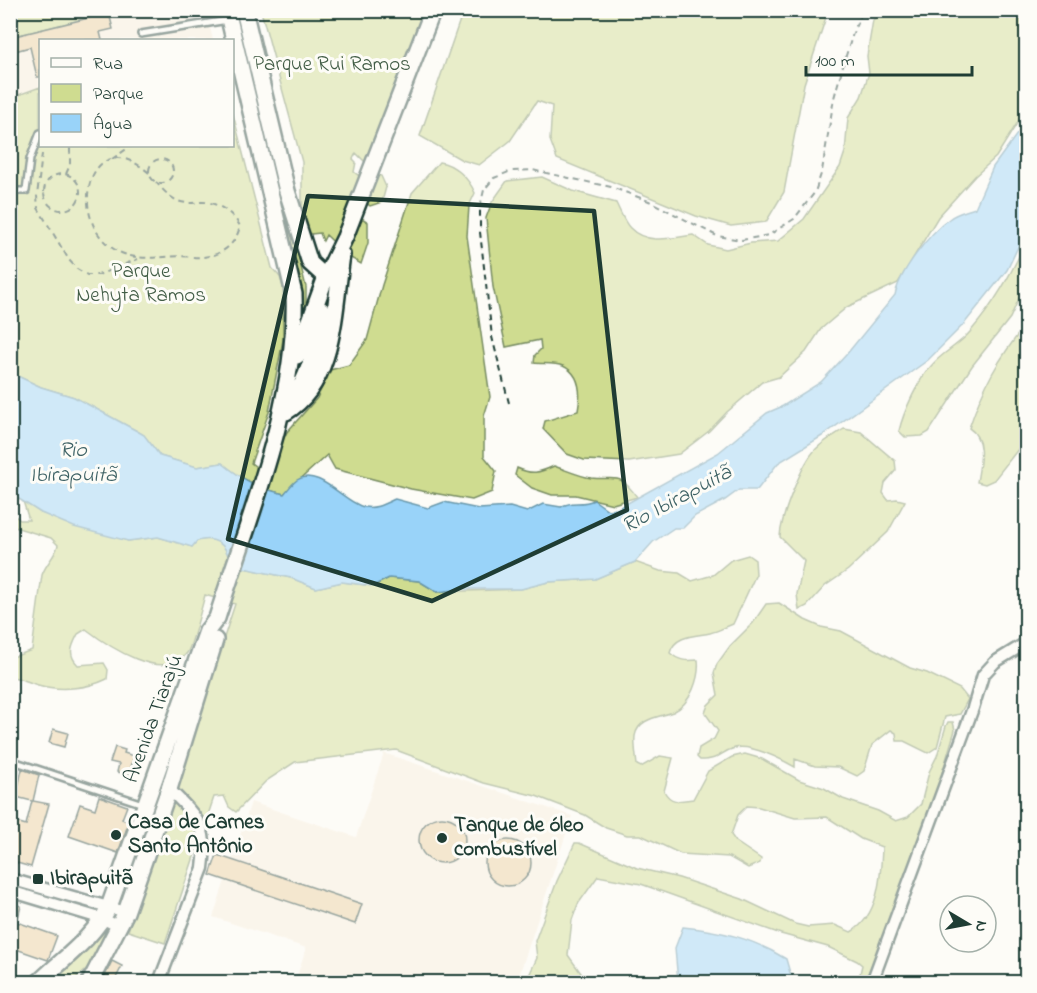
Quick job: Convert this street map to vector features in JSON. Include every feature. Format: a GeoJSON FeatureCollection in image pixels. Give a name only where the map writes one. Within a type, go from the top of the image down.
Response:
{"type":"FeatureCollection","features":[{"type":"Feature","properties":{"kind":"main road"},"geometry":{"type":"LineString","coordinates":[[244,10],[287,191],[310,263],[314,269],[327,274]]}},
{"type":"Feature","properties":{"kind":"main road"},"geometry":{"type":"LineString","coordinates":[[288,379],[327,274],[345,237],[433,10]]}},
{"type":"Feature","properties":{"kind":"main road"},"geometry":{"type":"LineString","coordinates":[[228,15],[232,39]]}},
{"type":"Feature","properties":{"kind":"main road"},"geometry":{"type":"LineString","coordinates":[[234,48],[294,294],[294,327],[282,418]]}},
{"type":"Feature","properties":{"kind":"main road"},"geometry":{"type":"LineString","coordinates":[[282,418],[298,405],[317,381],[332,338],[345,237]]}},
{"type":"Feature","properties":{"kind":"main road"},"geometry":{"type":"LineString","coordinates":[[218,612],[282,418],[304,379],[314,355],[327,274]]}},
{"type":"Feature","properties":{"kind":"main road","name":"Avenida Tiarajú"},"geometry":{"type":"LineString","coordinates":[[79,982],[99,966],[126,912],[170,789],[217,632],[218,612]]}},
{"type":"Feature","properties":{"kind":"main road","name":"Avenida Tiarajú"},"geometry":{"type":"LineString","coordinates":[[39,982],[106,913],[207,631],[218,612]]}},
{"type":"Feature","properties":{"kind":"main road"},"geometry":{"type":"LineString","coordinates":[[90,982],[99,966]]}},
{"type":"Feature","properties":{"kind":"street"},"geometry":{"type":"LineString","coordinates":[[872,982],[973,708],[983,675],[995,662],[1026,643]]}},
{"type":"Feature","properties":{"kind":"street"},"geometry":{"type":"LineString","coordinates":[[159,982],[203,868],[206,849],[203,831],[197,818],[170,789]]}},
{"type":"Feature","properties":{"kind":"street"},"geometry":{"type":"LineString","coordinates":[[10,879],[106,913],[120,927]]}},
{"type":"Feature","properties":{"kind":"street"},"geometry":{"type":"LineString","coordinates":[[10,891],[106,913],[126,912]]}},
{"type":"Feature","properties":{"kind":"lane"},"geometry":{"type":"LineString","coordinates":[[141,34],[228,15]]}},
{"type":"Feature","properties":{"kind":"lane"},"geometry":{"type":"LineString","coordinates":[[15,191],[26,191],[30,159],[39,136]]}},
{"type":"Feature","properties":{"kind":"lane"},"geometry":{"type":"LineString","coordinates":[[10,759],[146,805]]}},
{"type":"Feature","properties":{"kind":"path"},"geometry":{"type":"LineString","coordinates":[[509,403],[492,337],[480,232],[480,207],[484,190],[489,184],[495,178],[511,171],[532,170],[611,187],[649,201],[717,236],[742,240],[769,235],[794,219],[815,192],[822,171],[839,80],[854,30],[863,10]]}},
{"type":"Feature","properties":{"kind":"path"},"geometry":{"type":"LineString","coordinates":[[66,174],[70,165],[70,147]]}},
{"type":"Feature","properties":{"kind":"path"},"geometry":{"type":"LineString","coordinates":[[130,147],[95,170],[90,178],[87,193],[92,220],[105,241],[122,254],[139,259]]}},
{"type":"Feature","properties":{"kind":"path"},"geometry":{"type":"LineString","coordinates":[[42,152],[38,208],[69,260],[77,269],[87,274],[98,274],[139,259],[181,255],[205,257],[217,255],[233,242],[240,226],[236,219],[218,206],[210,203],[187,204],[178,201],[136,163],[112,159]]}},
{"type":"Feature","properties":{"kind":"path"},"geometry":{"type":"LineString","coordinates":[[149,173],[150,165],[156,160],[164,159],[171,164],[173,168],[170,179],[164,183],[156,182]]}},
{"type":"Feature","properties":{"kind":"path"},"geometry":{"type":"LineString","coordinates":[[66,174],[76,179],[81,194],[74,207],[63,211],[57,210],[47,202],[44,191],[48,180],[53,176],[66,174]]}},
{"type":"Feature","properties":{"kind":"path"},"geometry":{"type":"LineString","coordinates":[[38,190],[44,191]]}},
{"type":"Feature","properties":{"kind":"path"},"geometry":{"type":"LineString","coordinates":[[81,194],[87,193]]}},
{"type":"Feature","properties":{"kind":"highlighted area"},"geometry":{"type":"Polygon","coordinates":[[[308,196],[594,211],[627,510],[432,601],[228,539],[308,196]]]}},
{"type":"Feature","properties":{"kind":"shaded area"},"geometry":{"type":"Polygon","coordinates":[[[206,10],[213,39],[39,39],[39,90],[11,98],[10,37],[117,11],[206,10]]]}},
{"type":"Feature","properties":{"kind":"shaded area"},"geometry":{"type":"Polygon","coordinates":[[[384,753],[572,816],[517,982],[295,982],[306,948],[213,917],[251,802],[356,837],[384,753]]]}},
{"type":"Feature","properties":{"kind":"green space"},"geometry":{"type":"Polygon","coordinates":[[[11,10],[117,10],[117,11],[11,37],[11,10]]]}},
{"type":"Feature","properties":{"kind":"green space"},"geometry":{"type":"Polygon","coordinates":[[[238,11],[306,287],[306,316],[299,328],[300,294],[231,12],[238,11]]]}},
{"type":"Feature","properties":{"kind":"green space","name":"Parque Rui Ramos"},"geometry":{"type":"Polygon","coordinates":[[[261,11],[427,11],[371,168],[356,153],[353,159],[356,162],[354,172],[358,175],[366,171],[381,176],[386,187],[382,202],[370,206],[361,198],[357,215],[368,222],[368,243],[361,264],[349,257],[326,235],[323,241],[320,233],[311,234],[302,228],[302,162],[261,11]]]}},
{"type":"Feature","properties":{"kind":"green space"},"geometry":{"type":"Polygon","coordinates":[[[463,11],[828,11],[804,84],[784,192],[766,222],[731,226],[696,216],[557,159],[550,140],[552,106],[537,101],[510,141],[479,165],[462,160],[420,136],[463,11]]]}},
{"type":"Feature","properties":{"kind":"green space"},"geometry":{"type":"Polygon","coordinates":[[[882,11],[1026,11],[1026,109],[996,157],[975,176],[938,217],[898,283],[847,307],[821,329],[806,352],[779,377],[762,382],[709,431],[679,454],[629,462],[584,460],[567,454],[543,429],[545,421],[578,411],[578,386],[573,374],[563,366],[534,363],[535,355],[541,349],[540,340],[506,347],[493,287],[486,218],[492,202],[507,181],[542,177],[573,191],[616,203],[628,226],[644,237],[668,239],[693,235],[708,245],[726,249],[751,243],[778,241],[804,219],[840,167],[845,152],[848,118],[861,97],[869,73],[867,56],[873,20],[882,11]]]}},
{"type":"Feature","properties":{"kind":"green space","name":"Parque Nehyta Ramos"},"geometry":{"type":"Polygon","coordinates":[[[39,87],[39,147],[234,147],[234,118],[272,268],[280,277],[283,287],[283,340],[269,412],[251,463],[259,469],[276,455],[287,432],[317,398],[330,370],[349,365],[367,340],[412,193],[439,162],[461,173],[475,193],[469,206],[467,236],[490,397],[484,416],[484,456],[496,471],[492,492],[472,500],[411,489],[335,469],[327,455],[284,494],[251,483],[222,463],[197,467],[160,456],[144,435],[137,431],[74,397],[41,387],[11,373],[10,98],[39,87]]]}},
{"type":"Feature","properties":{"kind":"green space"},"geometry":{"type":"Polygon","coordinates":[[[1026,242],[1026,283],[1010,318],[972,366],[929,432],[922,436],[905,437],[899,431],[901,424],[922,378],[936,360],[966,337],[979,321],[1001,289],[1026,242]]]}},
{"type":"Feature","properties":{"kind":"green space"},"geometry":{"type":"Polygon","coordinates":[[[1026,324],[1026,439],[994,480],[985,484],[977,482],[980,445],[969,428],[980,398],[993,373],[1026,324]]]}},
{"type":"Feature","properties":{"kind":"green space"},"geometry":{"type":"Polygon","coordinates":[[[844,429],[861,432],[895,461],[896,470],[885,483],[883,493],[888,500],[905,501],[888,532],[848,570],[825,586],[807,606],[799,610],[797,594],[804,561],[780,537],[781,528],[788,504],[810,456],[822,443],[844,429]]]}},
{"type":"Feature","properties":{"kind":"green space"},"geometry":{"type":"Polygon","coordinates":[[[554,466],[586,477],[621,480],[637,497],[613,504],[576,495],[552,495],[532,488],[515,475],[517,468],[527,472],[536,472],[554,466]]]}},
{"type":"Feature","properties":{"kind":"green space"},"geometry":{"type":"Polygon","coordinates":[[[23,501],[41,513],[128,541],[158,537],[192,547],[197,541],[212,540],[227,549],[239,567],[291,578],[316,588],[342,582],[373,586],[389,578],[419,581],[437,592],[521,589],[548,582],[595,579],[635,562],[660,571],[679,573],[692,581],[713,575],[731,560],[748,555],[755,560],[756,574],[733,624],[713,632],[686,637],[672,647],[670,653],[676,658],[698,660],[696,682],[689,697],[679,708],[640,725],[635,736],[637,765],[641,767],[660,756],[673,758],[664,791],[676,801],[693,799],[708,771],[732,757],[745,754],[762,759],[799,780],[824,788],[843,799],[878,811],[896,821],[908,817],[921,804],[929,772],[937,756],[946,726],[948,722],[953,722],[955,730],[930,813],[865,982],[858,982],[862,965],[828,947],[781,934],[641,884],[598,876],[578,904],[572,920],[568,955],[583,976],[622,982],[526,982],[537,958],[535,941],[557,881],[575,843],[637,868],[679,878],[742,899],[795,924],[808,927],[835,925],[851,932],[868,916],[873,906],[881,870],[882,847],[861,839],[827,817],[795,818],[759,807],[747,806],[738,815],[731,835],[736,842],[761,859],[760,863],[748,868],[729,857],[681,854],[641,835],[627,835],[606,828],[585,815],[536,796],[484,783],[396,750],[295,762],[266,781],[236,812],[229,807],[224,796],[214,797],[165,943],[128,931],[235,604],[205,595],[189,649],[177,662],[165,665],[151,664],[136,659],[86,629],[78,634],[72,646],[73,657],[78,665],[104,663],[108,670],[107,679],[82,687],[64,688],[46,687],[11,677],[11,656],[32,650],[42,575],[58,545],[51,538],[11,526],[10,512],[20,520],[29,520],[23,501]]]}},
{"type":"Feature","properties":{"kind":"green space"},"geometry":{"type":"Polygon","coordinates":[[[779,603],[805,620],[821,627],[841,631],[910,668],[927,673],[960,689],[968,699],[960,714],[945,717],[937,747],[928,753],[904,741],[897,741],[896,733],[891,730],[872,745],[864,771],[857,776],[838,767],[815,766],[795,759],[795,767],[766,753],[742,747],[712,759],[700,760],[697,757],[699,748],[714,739],[718,731],[705,713],[708,705],[718,695],[714,673],[717,664],[730,646],[753,623],[766,604],[779,603]]]}},
{"type":"Feature","properties":{"kind":"green space"},"geometry":{"type":"Polygon","coordinates":[[[107,926],[111,929],[91,965],[71,982],[48,982],[101,928],[107,926]]]}},
{"type":"Feature","properties":{"kind":"water","name":"Rio Ibirapuitã"},"geometry":{"type":"Polygon","coordinates":[[[1026,114],[1026,240],[1018,247],[1007,270],[964,324],[928,360],[822,436],[778,463],[757,490],[739,490],[695,516],[683,528],[674,528],[653,542],[635,562],[595,579],[548,582],[521,589],[464,589],[437,592],[419,581],[389,578],[373,586],[342,582],[316,588],[291,578],[239,567],[229,560],[222,545],[214,540],[197,541],[192,547],[158,537],[128,541],[74,527],[41,513],[11,494],[11,373],[41,387],[74,397],[137,431],[144,435],[160,456],[197,467],[222,463],[251,483],[284,494],[292,484],[305,477],[323,482],[349,500],[364,507],[376,507],[395,499],[428,508],[444,502],[479,509],[510,507],[527,512],[543,504],[561,507],[594,500],[608,510],[617,509],[718,453],[767,413],[783,406],[821,382],[895,295],[909,264],[933,234],[952,217],[975,208],[993,167],[1020,130],[1026,114]]]}},
{"type":"Feature","properties":{"kind":"water"},"geometry":{"type":"Polygon","coordinates":[[[683,927],[724,933],[761,946],[786,959],[790,973],[797,982],[678,982],[675,948],[683,927]]]}},
{"type":"Feature","properties":{"kind":"building"},"geometry":{"type":"Polygon","coordinates":[[[109,13],[113,29],[100,32],[102,39],[39,39],[39,77],[37,77],[30,47],[15,51],[11,37],[109,13]]]}},
{"type":"Feature","properties":{"kind":"building"},"geometry":{"type":"Polygon","coordinates":[[[53,729],[68,733],[64,747],[49,743],[53,729]]]}},
{"type":"Feature","properties":{"kind":"building"},"geometry":{"type":"Polygon","coordinates":[[[115,747],[134,756],[129,775],[117,772],[119,764],[110,762],[115,747]]]}},
{"type":"Feature","properties":{"kind":"building"},"geometry":{"type":"Polygon","coordinates":[[[22,769],[39,775],[33,801],[49,804],[31,867],[10,861],[10,820],[26,825],[32,801],[16,797],[22,769]]]}},
{"type":"Feature","properties":{"kind":"building"},"geometry":{"type":"Polygon","coordinates":[[[99,796],[127,806],[122,819],[129,822],[118,853],[69,836],[80,804],[95,809],[99,796]]]}},
{"type":"Feature","properties":{"kind":"building","name":"Tanque de óleo combustível"},"geometry":{"type":"Polygon","coordinates":[[[442,817],[458,824],[465,840],[458,856],[442,863],[426,856],[419,840],[426,824],[442,817]]]}},
{"type":"Feature","properties":{"kind":"building","name":"Tanque de óleo combustível"},"geometry":{"type":"Polygon","coordinates":[[[508,840],[524,847],[531,863],[524,879],[508,886],[492,879],[485,863],[492,847],[508,840]]]}},
{"type":"Feature","properties":{"kind":"building"},"geometry":{"type":"Polygon","coordinates":[[[217,855],[362,904],[355,924],[210,875],[217,855]]]}},
{"type":"Feature","properties":{"kind":"building"},"geometry":{"type":"Polygon","coordinates":[[[10,903],[21,906],[17,922],[57,936],[48,960],[10,947],[10,903]]]}},
{"type":"Feature","properties":{"kind":"building"},"geometry":{"type":"Polygon","coordinates":[[[112,961],[122,966],[114,982],[102,982],[112,961]]]}},
{"type":"Feature","properties":{"kind":"place","name":"Casa de Carnes Santo Antônio"},"geometry":{"type":"Point","coordinates":[116,835]}},
{"type":"Feature","properties":{"kind":"place","name":"Tanque de óleo combustível"},"geometry":{"type":"Point","coordinates":[442,838]}},
{"type":"Feature","properties":{"kind":"place","name":"Ibirapuitã"},"geometry":{"type":"Point","coordinates":[38,879]}}]}
